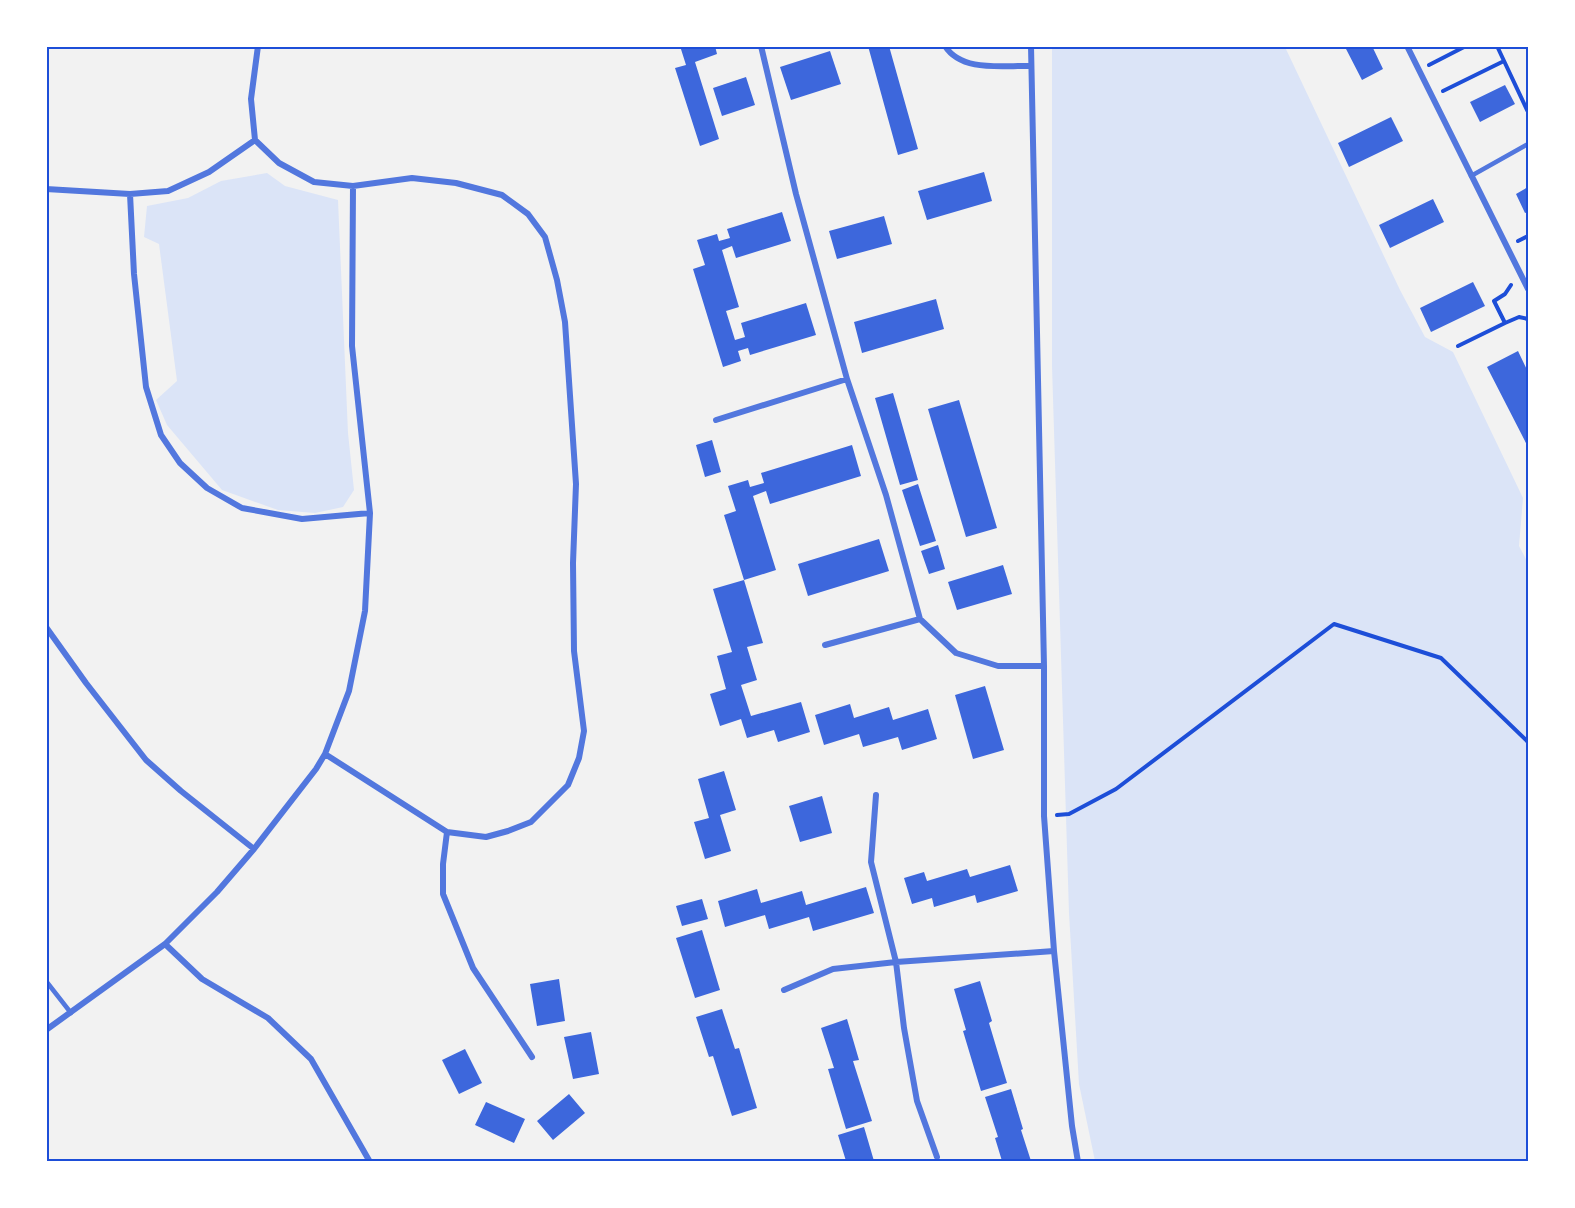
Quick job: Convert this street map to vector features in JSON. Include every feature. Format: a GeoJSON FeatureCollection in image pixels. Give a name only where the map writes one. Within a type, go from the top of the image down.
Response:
{"type":"FeatureCollection","features":[{"type":"Feature","properties":{"kind":"street"},"geometry":{"type":"LineString","coordinates":[[258,46],[251,99],[255,140],[279,163],[314,182],[353,186],[412,178],[456,183],[502,195],[528,214],[545,237],[558,280],[565,322],[576,484],[573,563],[574,651],[584,732],[579,758],[568,785],[531,822],[486,837],[447,832],[325,754]]}},
{"type":"Feature","properties":{"kind":"street"},"geometry":{"type":"LineString","coordinates":[[761,46],[796,194],[847,379],[886,495],[920,618],[956,653],[998,666],[1044,666]]}},
{"type":"Feature","properties":{"kind":"street"},"geometry":{"type":"LineString","coordinates":[[945,46],[948,51],[969,65],[1031,66]]}},
{"type":"Feature","properties":{"kind":"street"},"geometry":{"type":"LineString","coordinates":[[1031,46],[1044,666],[1044,816],[1054,951],[1072,1126],[1078,1161]]}},
{"type":"Feature","properties":{"kind":"street"},"geometry":{"type":"LineString","coordinates":[[1407,46],[1528,289]]}},
{"type":"Feature","properties":{"kind":"street"},"geometry":{"type":"LineString","coordinates":[[46,189],[130,194],[168,191],[209,172],[255,140]]}},
{"type":"Feature","properties":{"kind":"street"},"geometry":{"type":"LineString","coordinates":[[46,1030],[165,944],[216,892],[254,849],[316,769],[325,754],[349,691],[366,611],[370,513],[352,346],[353,186]]}},
{"type":"Feature","properties":{"kind":"street"},"geometry":{"type":"LineString","coordinates":[[130,194],[134,274],[146,387],[161,435],[180,463],[207,488],[242,508],[302,519],[370,513]]}},
{"type":"Feature","properties":{"kind":"street"},"geometry":{"type":"LineString","coordinates":[[716,420],[847,379]]}},
{"type":"Feature","properties":{"kind":"street"},"geometry":{"type":"LineString","coordinates":[[825,645],[920,618]]}},
{"type":"Feature","properties":{"kind":"street"},"geometry":{"type":"LineString","coordinates":[[46,627],[146,760],[254,849]]}},
{"type":"Feature","properties":{"kind":"street"},"geometry":{"type":"LineString","coordinates":[[876,795],[872,862],[896,962],[904,1028],[917,1101],[937,1157]]}},
{"type":"Feature","properties":{"kind":"street"},"geometry":{"type":"LineString","coordinates":[[447,832],[443,864],[443,894],[473,968],[532,1057]]}},
{"type":"Feature","properties":{"kind":"street"},"geometry":{"type":"LineString","coordinates":[[165,944],[202,979],[268,1018],[311,1059],[370,1161]]}},
{"type":"Feature","properties":{"kind":"street"},"geometry":{"type":"LineString","coordinates":[[783,990],[833,969],[896,962],[1054,951]]}},
{"type":"Feature","properties":{"kind":"lane"},"geometry":{"type":"LineString","coordinates":[[1471,176],[1528,144]]}},
{"type":"Feature","properties":{"kind":"lane"},"geometry":{"type":"LineString","coordinates":[[46,981],[71,1013]]}},
{"type":"Feature","properties":{"kind":"path"},"geometry":{"type":"LineString","coordinates":[[1418,70],[1466,46]]}},
{"type":"Feature","properties":{"kind":"path"},"geometry":{"type":"LineString","coordinates":[[1497,46],[1528,112]]}},
{"type":"Feature","properties":{"kind":"path"},"geometry":{"type":"LineString","coordinates":[[1432,97],[1504,61]]}},
{"type":"Feature","properties":{"kind":"path"},"geometry":{"type":"LineString","coordinates":[[1458,346],[1504,323]]}},
{"type":"Feature","properties":{"kind":"path"},"geometry":{"type":"LineString","coordinates":[[1044,816],[1069,814],[1116,789],[1334,624],[1441,658],[1528,742]]}},
{"type":"Feature","properties":{"kind":"shaded area"},"geometry":{"type":"Polygon","coordinates":[[[1052,47],[1285,47],[1400,290],[1425,337],[1453,352],[1523,498],[1519,546],[1528,563],[1528,1161],[1095,1161],[1079,1084],[1069,913],[1052,366],[1052,47]]]}},
{"type":"Feature","properties":{"kind":"shaded area"},"geometry":{"type":"Polygon","coordinates":[[[267,173],[285,186],[338,200],[348,433],[354,490],[343,507],[315,513],[278,510],[222,490],[167,425],[156,400],[177,381],[159,244],[144,237],[147,206],[188,198],[221,181],[267,173]]]}},
{"type":"Feature","properties":{"kind":"building"},"geometry":{"type":"Polygon","coordinates":[[[680,46],[715,46],[717,54],[695,62],[719,139],[700,146],[675,68],[686,65],[680,46]]]}},
{"type":"Feature","properties":{"kind":"building"},"geometry":{"type":"Polygon","coordinates":[[[868,46],[889,46],[918,149],[898,155],[868,46]]]}},
{"type":"Feature","properties":{"kind":"building"},"geometry":{"type":"Polygon","coordinates":[[[1372,46],[1383,69],[1362,80],[1345,47],[1372,46]]]}},
{"type":"Feature","properties":{"kind":"building"},"geometry":{"type":"Polygon","coordinates":[[[830,51],[841,84],[791,100],[780,67],[830,51]]]}},
{"type":"Feature","properties":{"kind":"building"},"geometry":{"type":"Polygon","coordinates":[[[746,77],[755,105],[722,116],[713,88],[746,77]]]}},
{"type":"Feature","properties":{"kind":"building"},"geometry":{"type":"Polygon","coordinates":[[[1505,85],[1515,104],[1480,122],[1470,102],[1505,85]]]}},
{"type":"Feature","properties":{"kind":"building"},"geometry":{"type":"Polygon","coordinates":[[[1391,117],[1403,141],[1349,167],[1338,143],[1391,117]]]}},
{"type":"Feature","properties":{"kind":"building"},"geometry":{"type":"Polygon","coordinates":[[[984,172],[992,201],[927,220],[918,191],[984,172]]]}},
{"type":"Feature","properties":{"kind":"building"},"geometry":{"type":"Polygon","coordinates":[[[1528,187],[1528,212],[1525,213],[1516,194],[1528,187]]]}},
{"type":"Feature","properties":{"kind":"building"},"geometry":{"type":"Polygon","coordinates":[[[1433,199],[1444,222],[1390,248],[1379,225],[1433,199]]]}},
{"type":"Feature","properties":{"kind":"building"},"geometry":{"type":"Polygon","coordinates":[[[782,212],[791,241],[736,258],[732,246],[722,250],[739,307],[726,311],[735,340],[745,337],[741,323],[806,303],[816,335],[750,355],[748,348],[738,351],[741,361],[723,367],[693,269],[705,265],[697,240],[717,234],[719,241],[730,238],[727,229],[782,212]]]}},
{"type":"Feature","properties":{"kind":"building"},"geometry":{"type":"Polygon","coordinates":[[[884,216],[892,244],[837,259],[829,231],[884,216]]]}},
{"type":"Feature","properties":{"kind":"building"},"geometry":{"type":"Polygon","coordinates":[[[1473,282],[1485,306],[1431,332],[1420,308],[1473,282]]]}},
{"type":"Feature","properties":{"kind":"building"},"geometry":{"type":"Polygon","coordinates":[[[936,299],[944,329],[862,353],[854,322],[936,299]]]}},
{"type":"Feature","properties":{"kind":"building"},"geometry":{"type":"Polygon","coordinates":[[[1518,351],[1528,372],[1528,447],[1487,367],[1518,351]]]}},
{"type":"Feature","properties":{"kind":"building"},"geometry":{"type":"Polygon","coordinates":[[[893,393],[918,480],[900,485],[875,398],[893,393]]]}},
{"type":"Feature","properties":{"kind":"building"},"geometry":{"type":"Polygon","coordinates":[[[959,400],[997,528],[966,537],[928,409],[959,400]]]}},
{"type":"Feature","properties":{"kind":"building"},"geometry":{"type":"Polygon","coordinates":[[[712,440],[721,472],[705,477],[696,445],[712,440]]]}},
{"type":"Feature","properties":{"kind":"building"},"geometry":{"type":"Polygon","coordinates":[[[852,445],[861,476],[770,504],[766,491],[753,496],[776,570],[744,580],[724,515],[736,511],[728,486],[748,480],[750,487],[764,483],[761,473],[852,445]]]}},
{"type":"Feature","properties":{"kind":"building"},"geometry":{"type":"Polygon","coordinates":[[[918,484],[936,541],[920,546],[902,490],[918,484]]]}},
{"type":"Feature","properties":{"kind":"building"},"geometry":{"type":"Polygon","coordinates":[[[879,539],[889,571],[808,596],[798,564],[879,539]]]}},
{"type":"Feature","properties":{"kind":"building"},"geometry":{"type":"Polygon","coordinates":[[[938,545],[945,569],[929,574],[921,551],[938,545]]]}},
{"type":"Feature","properties":{"kind":"building"},"geometry":{"type":"Polygon","coordinates":[[[1003,565],[1012,594],[957,610],[948,582],[1003,565]]]}},
{"type":"Feature","properties":{"kind":"building"},"geometry":{"type":"Polygon","coordinates":[[[744,580],[763,643],[747,647],[757,680],[741,685],[751,716],[801,702],[810,732],[778,742],[774,730],[747,738],[741,719],[720,726],[710,694],[726,689],[717,656],[732,652],[713,589],[744,580]]]}},
{"type":"Feature","properties":{"kind":"building"},"geometry":{"type":"Polygon","coordinates":[[[985,686],[1004,750],[973,759],[955,695],[985,686]]]}},
{"type":"Feature","properties":{"kind":"building"},"geometry":{"type":"Polygon","coordinates":[[[850,704],[854,718],[889,707],[893,720],[928,709],[937,739],[902,750],[898,737],[863,747],[859,734],[824,745],[815,715],[850,704]]]}},
{"type":"Feature","properties":{"kind":"building"},"geometry":{"type":"Polygon","coordinates":[[[724,771],[736,810],[720,815],[731,851],[705,859],[694,822],[709,818],[698,779],[724,771]]]}},
{"type":"Feature","properties":{"kind":"building"},"geometry":{"type":"Polygon","coordinates":[[[822,796],[832,833],[800,842],[789,806],[822,796]]]}},
{"type":"Feature","properties":{"kind":"building"},"geometry":{"type":"Polygon","coordinates":[[[1010,865],[1018,891],[977,903],[975,895],[934,907],[932,898],[912,904],[904,878],[924,872],[927,881],[967,869],[970,877],[1010,865]]]}},
{"type":"Feature","properties":{"kind":"building"},"geometry":{"type":"Polygon","coordinates":[[[866,887],[874,913],[813,931],[809,917],[769,929],[765,915],[725,927],[718,901],[757,889],[761,903],[802,891],[806,905],[866,887]]]}},
{"type":"Feature","properties":{"kind":"building"},"geometry":{"type":"Polygon","coordinates":[[[702,899],[708,919],[682,926],[676,906],[702,899]]]}},
{"type":"Feature","properties":{"kind":"building"},"geometry":{"type":"Polygon","coordinates":[[[702,930],[720,990],[695,998],[676,938],[702,930]]]}},
{"type":"Feature","properties":{"kind":"building"},"geometry":{"type":"Polygon","coordinates":[[[559,979],[565,1021],[537,1026],[530,984],[559,979]]]}},
{"type":"Feature","properties":{"kind":"building"},"geometry":{"type":"Polygon","coordinates":[[[980,981],[992,1021],[989,1023],[1007,1083],[981,1091],[963,1031],[966,1030],[954,989],[980,981]]]}},
{"type":"Feature","properties":{"kind":"building"},"geometry":{"type":"Polygon","coordinates":[[[722,1009],[735,1049],[739,1048],[757,1108],[732,1116],[713,1056],[709,1057],[696,1017],[722,1009]]]}},
{"type":"Feature","properties":{"kind":"building"},"geometry":{"type":"Polygon","coordinates":[[[847,1019],[859,1060],[853,1061],[872,1121],[846,1129],[828,1069],[834,1068],[821,1028],[847,1019]]]}},
{"type":"Feature","properties":{"kind":"building"},"geometry":{"type":"Polygon","coordinates":[[[591,1032],[599,1074],[573,1079],[564,1037],[591,1032]]]}},
{"type":"Feature","properties":{"kind":"building"},"geometry":{"type":"Polygon","coordinates":[[[465,1049],[482,1083],[459,1094],[442,1060],[465,1049]]]}},
{"type":"Feature","properties":{"kind":"building"},"geometry":{"type":"Polygon","coordinates":[[[1011,1089],[1031,1161],[1002,1161],[995,1138],[998,1137],[985,1097],[1011,1089]]]}},
{"type":"Feature","properties":{"kind":"building"},"geometry":{"type":"Polygon","coordinates":[[[569,1094],[585,1113],[553,1140],[537,1121],[569,1094]]]}},
{"type":"Feature","properties":{"kind":"building"},"geometry":{"type":"Polygon","coordinates":[[[486,1102],[525,1119],[514,1143],[475,1125],[486,1102]]]}},
{"type":"Feature","properties":{"kind":"building"},"geometry":{"type":"Polygon","coordinates":[[[864,1127],[874,1161],[846,1161],[838,1135],[864,1127]]]}}]}
